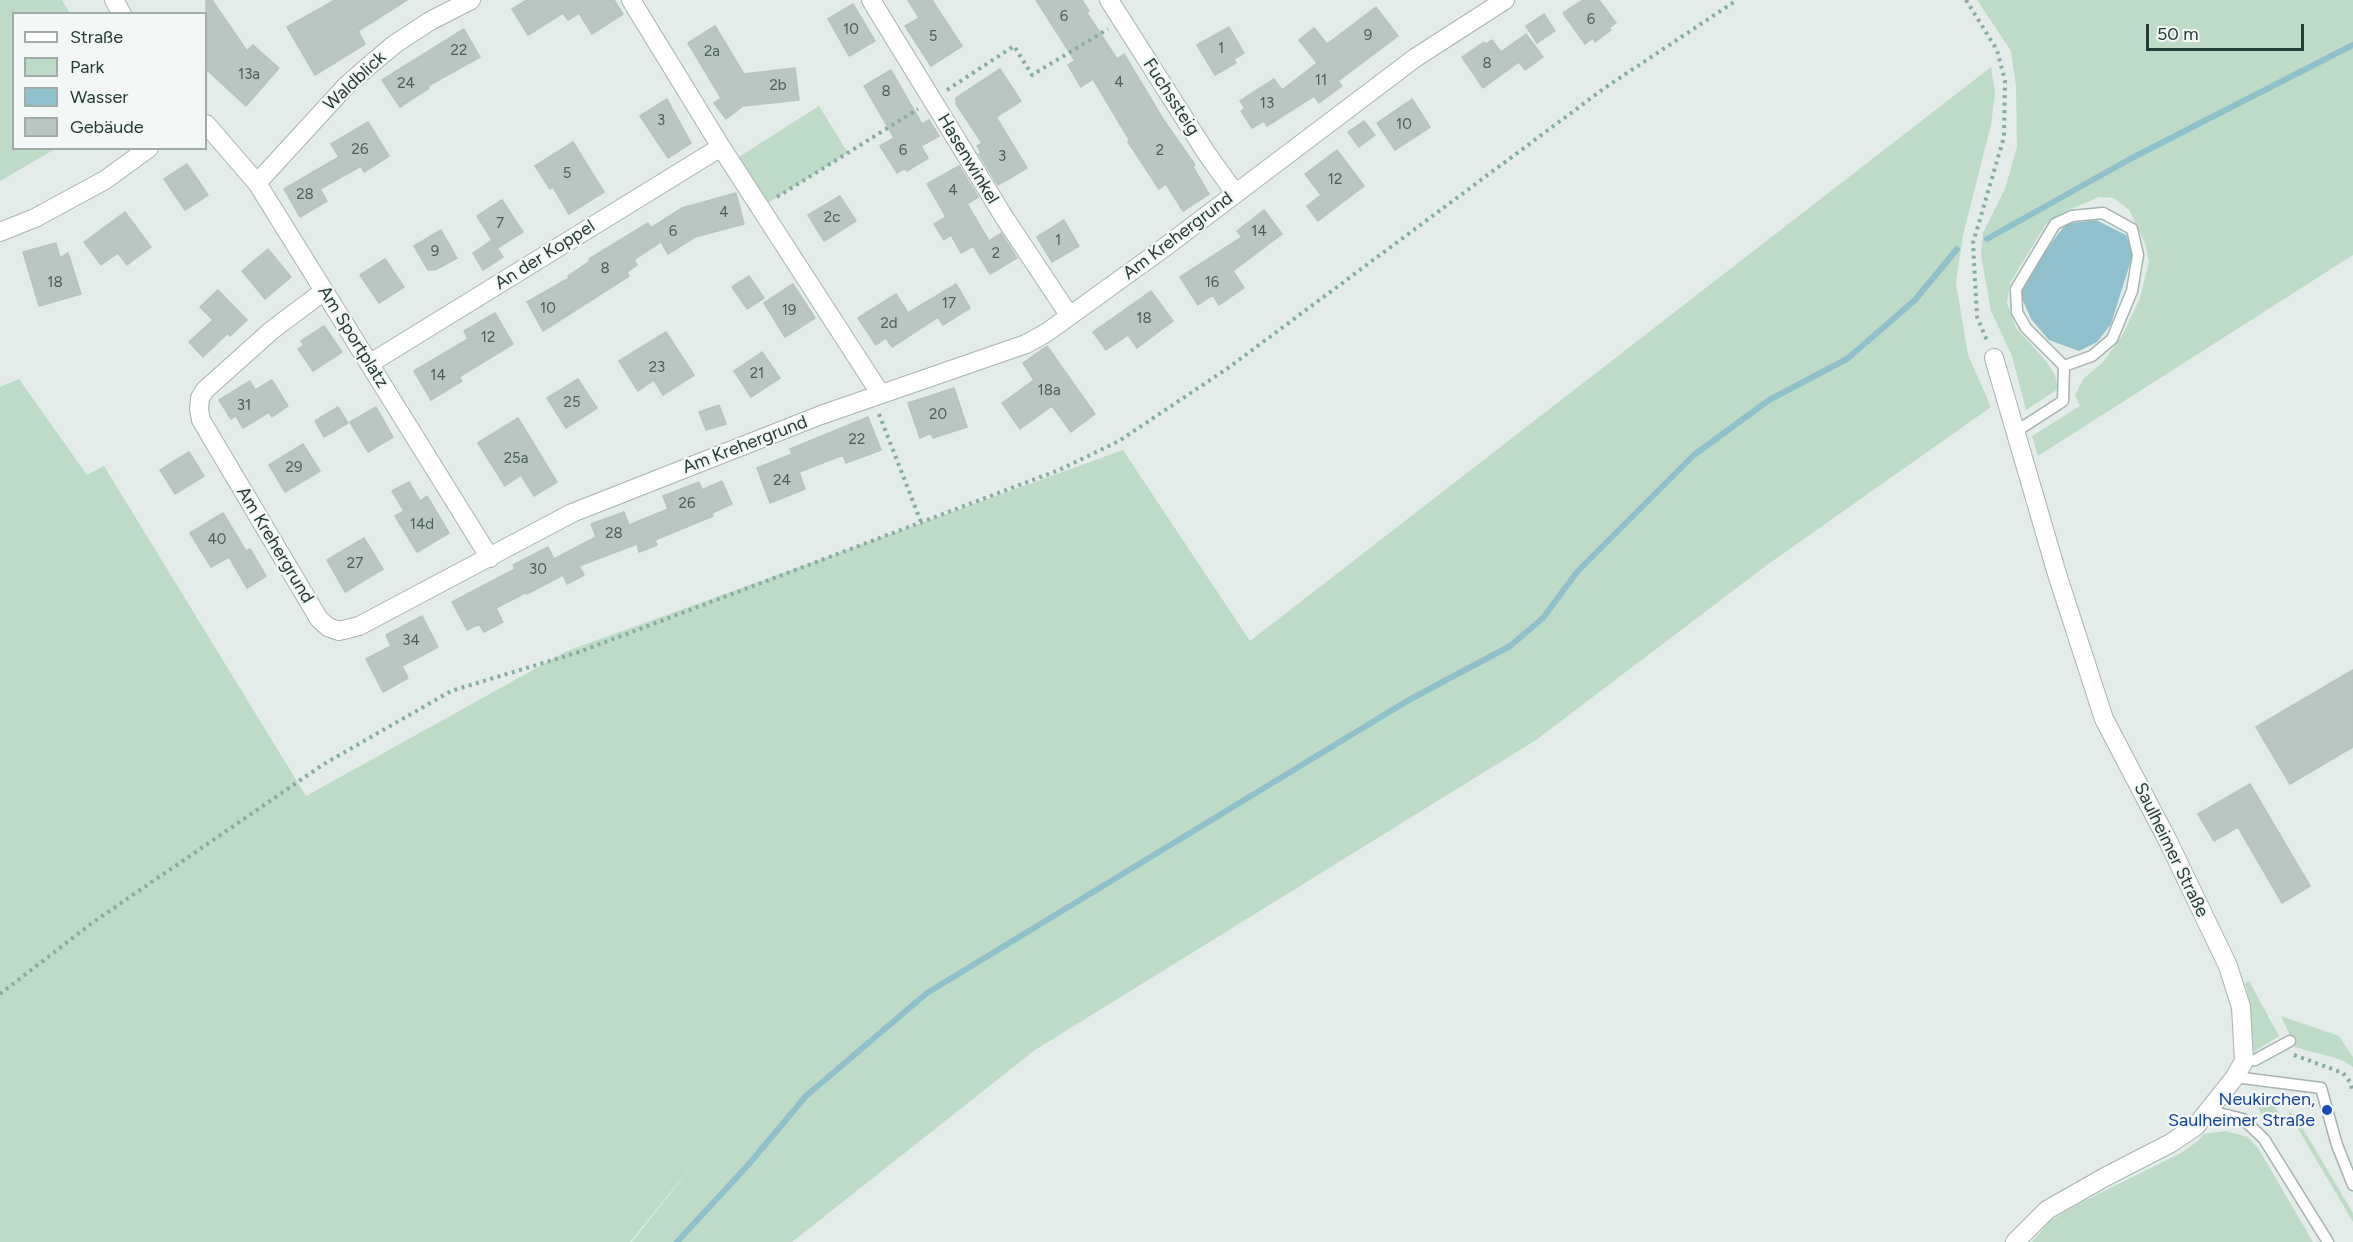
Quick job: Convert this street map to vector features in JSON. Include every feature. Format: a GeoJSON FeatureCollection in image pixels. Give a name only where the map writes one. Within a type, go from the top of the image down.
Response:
{"type":"FeatureCollection","features":[{"type":"Feature","properties":{"kind":"street","name":"Waldblick"},"geometry":{"type":"LineString","coordinates":[[257,183],[346,86],[362,72],[404,38],[430,21],[471,0]]}},
{"type":"Feature","properties":{"kind":"street"},"geometry":{"type":"LineString","coordinates":[[631,0],[876,395]]}},
{"type":"Feature","properties":{"kind":"street","name":"Hasenwinkel"},"geometry":{"type":"LineString","coordinates":[[871,0],[1004,218],[1069,315]]}},
{"type":"Feature","properties":{"kind":"street","name":"Fuchssteig"},"geometry":{"type":"LineString","coordinates":[[1109,0],[1207,154],[1235,193]]}},
{"type":"Feature","properties":{"kind":"street","name":"Am Krehergrund"},"geometry":{"type":"LineString","coordinates":[[324,291],[272,330],[205,390],[200,398],[199,409],[201,420],[319,619],[328,627],[339,632],[350,630],[572,513],[876,395],[1026,344],[1046,333],[1161,250],[1415,58],[1505,0]]}},
{"type":"Feature","properties":{"kind":"street","name":"Am Sportplatz"},"geometry":{"type":"LineString","coordinates":[[207,125],[257,183],[490,558]]}},
{"type":"Feature","properties":{"kind":"street","name":"An der Koppel"},"geometry":{"type":"LineString","coordinates":[[369,363],[721,147]]}},
{"type":"Feature","properties":{"kind":"street"},"geometry":{"type":"LineString","coordinates":[[0,232],[35,218],[105,180],[145,150]]}},
{"type":"Feature","properties":{"kind":"street","name":"Saulheimer Straße"},"geometry":{"type":"LineString","coordinates":[[1994,358],[2057,574],[2104,719],[2168,841],[2228,966],[2241,1007],[2240,1069]]}},
{"type":"Feature","properties":{"kind":"street"},"geometry":{"type":"LineString","coordinates":[[2015,1242],[2047,1210],[2171,1143],[2196,1126],[2210,1111],[2240,1069]]}},
{"type":"Feature","properties":{"kind":"lane"},"geometry":{"type":"LineString","coordinates":[[2015,432],[2063,401],[2064,366],[2026,328],[2017,312],[2016,289],[2055,224],[2072,216],[2103,213],[2132,229],[2138,255],[2132,291],[2112,339],[2092,356],[2064,366]]}},
{"type":"Feature","properties":{"kind":"lane"},"geometry":{"type":"LineString","coordinates":[[2240,1069],[2285,1043]]}},
{"type":"Feature","properties":{"kind":"lane"},"geometry":{"type":"LineString","coordinates":[[2240,1069],[2321,1088],[2337,1145],[2353,1185]]}},
{"type":"Feature","properties":{"kind":"lane"},"geometry":{"type":"LineString","coordinates":[[2210,1111],[2243,1119],[2264,1139],[2328,1242]]}},
{"type":"Feature","properties":{"kind":"path"},"geometry":{"type":"LineString","coordinates":[[0,994],[92,923],[324,764],[451,691],[579,652],[1059,470],[1119,441],[1228,368],[1606,87],[1737,0]]}},
{"type":"Feature","properties":{"kind":"path"},"geometry":{"type":"LineString","coordinates":[[1966,0],[1997,50],[2005,81],[2004,137],[1973,243],[1977,317],[1994,358]]}},
{"type":"Feature","properties":{"kind":"path"},"geometry":{"type":"LineString","coordinates":[[761,207],[933,100],[1014,46],[1032,75],[1121,21]]}},
{"type":"Feature","properties":{"kind":"path"},"geometry":{"type":"LineString","coordinates":[[876,395],[921,522]]}},
{"type":"Feature","properties":{"kind":"path"},"geometry":{"type":"LineString","coordinates":[[2285,1043],[2284,1052],[2343,1073],[2350,1082],[2353,1092]]}},
{"type":"Feature","properties":{"kind":"green space"},"geometry":{"type":"Polygon","coordinates":[[[0,0],[62,0],[69,12],[12,12],[12,150],[53,150],[0,181],[0,0]]]}},
{"type":"Feature","properties":{"kind":"green space"},"geometry":{"type":"Polygon","coordinates":[[[1977,0],[2353,0],[2353,255],[2038,456],[2032,436],[2080,406],[2075,395],[2083,379],[2104,361],[2123,334],[2140,298],[2149,262],[2145,243],[2129,210],[2114,198],[2099,197],[2064,212],[2046,224],[2010,283],[2007,303],[2016,328],[2046,361],[2055,375],[2058,389],[2026,410],[2012,356],[1991,311],[1981,255],[1983,233],[2005,189],[2017,147],[2016,86],[2011,51],[1977,0]]]}},
{"type":"Feature","properties":{"kind":"green space"},"geometry":{"type":"Polygon","coordinates":[[[1991,67],[1995,93],[1991,125],[1963,235],[1956,283],[1968,355],[1991,407],[1767,565],[1536,740],[1035,1050],[792,1242],[632,1242],[702,1153],[630,1242],[0,1242],[0,387],[19,379],[87,475],[104,466],[306,796],[567,651],[1123,450],[1250,641],[1991,67]]]}},
{"type":"Feature","properties":{"kind":"green space"},"geometry":{"type":"Polygon","coordinates":[[[819,106],[848,153],[761,207],[731,162],[819,106]]]}},
{"type":"Feature","properties":{"kind":"green space"},"geometry":{"type":"Polygon","coordinates":[[[2249,981],[2279,1036],[2255,1051],[2249,1050],[2250,1004],[2245,983],[2249,981]]]}},
{"type":"Feature","properties":{"kind":"green space"},"geometry":{"type":"Polygon","coordinates":[[[2281,1016],[2339,1036],[2353,1057],[2353,1067],[2342,1060],[2295,1047],[2281,1016]]]}},
{"type":"Feature","properties":{"kind":"green space"},"geometry":{"type":"Polygon","coordinates":[[[2257,1098],[2272,1102],[2281,1117],[2267,1124],[2254,1100],[2257,1098]]]}},
{"type":"Feature","properties":{"kind":"green space"},"geometry":{"type":"Polygon","coordinates":[[[2287,1110],[2296,1117],[2353,1213],[2353,1222],[2287,1110]]]}},
{"type":"Feature","properties":{"kind":"green space"},"geometry":{"type":"Polygon","coordinates":[[[2225,1131],[2248,1137],[2258,1148],[2313,1242],[2032,1242],[2050,1221],[2078,1204],[2181,1153],[2204,1134],[2225,1131]]]}},
{"type":"Feature","properties":{"kind":"water"},"geometry":{"type":"Polygon","coordinates":[[[2096,220],[2126,235],[2133,254],[2111,324],[2097,342],[2079,351],[2049,340],[2031,319],[2020,294],[2041,256],[2066,224],[2096,220]]]}},
{"type":"Feature","properties":{"kind":"building"},"geometry":{"type":"Polygon","coordinates":[[[206,0],[212,0],[247,51],[253,45],[279,68],[246,106],[207,70],[206,0]]]}},
{"type":"Feature","properties":{"kind":"building"},"geometry":{"type":"Polygon","coordinates":[[[335,0],[407,0],[358,31],[365,44],[315,75],[287,27],[335,0]]]}},
{"type":"Feature","properties":{"kind":"building"},"geometry":{"type":"Polygon","coordinates":[[[527,0],[614,0],[623,14],[592,34],[579,13],[568,20],[563,13],[528,35],[512,9],[527,0]]]}},
{"type":"Feature","properties":{"kind":"building"},"geometry":{"type":"Polygon","coordinates":[[[908,0],[932,0],[962,46],[931,66],[905,26],[919,18],[908,0]]]}},
{"type":"Feature","properties":{"kind":"building"},"geometry":{"type":"Polygon","coordinates":[[[1036,0],[1082,0],[1089,11],[1087,13],[1117,59],[1124,54],[1163,119],[1195,165],[1193,167],[1209,194],[1183,211],[1166,184],[1159,189],[1128,142],[1130,141],[1093,79],[1081,87],[1068,65],[1075,61],[1036,0]]]}},
{"type":"Feature","properties":{"kind":"building"},"geometry":{"type":"Polygon","coordinates":[[[1583,0],[1599,0],[1616,23],[1609,28],[1611,30],[1595,42],[1593,38],[1585,44],[1563,13],[1583,0]]]}},
{"type":"Feature","properties":{"kind":"building"},"geometry":{"type":"Polygon","coordinates":[[[853,4],[875,41],[849,56],[828,19],[853,4]]]}},
{"type":"Feature","properties":{"kind":"building"},"geometry":{"type":"Polygon","coordinates":[[[1376,7],[1398,36],[1338,81],[1342,86],[1319,103],[1314,96],[1267,126],[1264,121],[1252,128],[1241,111],[1245,108],[1240,101],[1274,79],[1282,90],[1317,63],[1299,40],[1314,28],[1327,44],[1376,7]]]}},
{"type":"Feature","properties":{"kind":"building"},"geometry":{"type":"Polygon","coordinates":[[[1544,14],[1555,31],[1537,43],[1526,26],[1544,14]]]}},
{"type":"Feature","properties":{"kind":"building"},"geometry":{"type":"Polygon","coordinates":[[[715,26],[744,74],[795,68],[799,100],[743,106],[726,119],[714,103],[721,98],[688,43],[715,26]]]}},
{"type":"Feature","properties":{"kind":"building"},"geometry":{"type":"Polygon","coordinates":[[[1229,27],[1244,53],[1234,59],[1236,63],[1215,75],[1197,45],[1229,27]]]}},
{"type":"Feature","properties":{"kind":"building"},"geometry":{"type":"Polygon","coordinates":[[[464,29],[480,57],[428,86],[429,88],[400,107],[382,80],[464,29]]]}},
{"type":"Feature","properties":{"kind":"building"},"geometry":{"type":"Polygon","coordinates":[[[1526,34],[1543,57],[1525,70],[1519,62],[1483,88],[1462,57],[1484,42],[1486,44],[1492,40],[1501,52],[1526,34]]]}},
{"type":"Feature","properties":{"kind":"building"},"geometry":{"type":"Polygon","coordinates":[[[1000,69],[1021,101],[996,117],[1027,168],[998,185],[979,154],[981,153],[977,146],[982,143],[956,104],[956,98],[1000,69]]]}},
{"type":"Feature","properties":{"kind":"building"},"geometry":{"type":"Polygon","coordinates":[[[891,70],[922,124],[929,120],[939,136],[921,146],[928,158],[907,171],[905,168],[897,173],[880,146],[894,138],[864,86],[891,70]]]}},
{"type":"Feature","properties":{"kind":"building"},"geometry":{"type":"Polygon","coordinates":[[[667,99],[691,143],[668,158],[640,116],[667,99]]]}},
{"type":"Feature","properties":{"kind":"building"},"geometry":{"type":"Polygon","coordinates":[[[1412,99],[1430,127],[1395,150],[1377,123],[1412,99]]]}},
{"type":"Feature","properties":{"kind":"building"},"geometry":{"type":"Polygon","coordinates":[[[1364,121],[1375,135],[1359,147],[1348,132],[1364,121]]]}},
{"type":"Feature","properties":{"kind":"building"},"geometry":{"type":"Polygon","coordinates":[[[368,122],[389,156],[364,172],[361,166],[320,189],[327,201],[300,217],[284,189],[339,157],[331,144],[368,122]]]}},
{"type":"Feature","properties":{"kind":"building"},"geometry":{"type":"Polygon","coordinates":[[[573,142],[604,192],[569,214],[553,187],[550,189],[535,166],[573,142]]]}},
{"type":"Feature","properties":{"kind":"building"},"geometry":{"type":"Polygon","coordinates":[[[1337,150],[1364,186],[1318,221],[1307,206],[1321,195],[1305,174],[1337,150]]]}},
{"type":"Feature","properties":{"kind":"building"},"geometry":{"type":"Polygon","coordinates":[[[187,164],[208,195],[185,210],[164,179],[187,164]]]}},
{"type":"Feature","properties":{"kind":"building"},"geometry":{"type":"Polygon","coordinates":[[[959,166],[978,197],[967,204],[989,241],[1001,233],[1017,258],[990,274],[973,246],[961,253],[951,235],[944,240],[934,224],[946,217],[927,184],[959,166]]]}},
{"type":"Feature","properties":{"kind":"building"},"geometry":{"type":"Polygon","coordinates":[[[736,193],[744,224],[695,237],[668,254],[661,242],[634,260],[637,265],[627,272],[629,276],[543,331],[527,302],[569,278],[568,276],[590,261],[589,259],[648,223],[651,228],[682,208],[736,193]]]}},
{"type":"Feature","properties":{"kind":"building"},"geometry":{"type":"Polygon","coordinates":[[[840,196],[856,221],[824,241],[808,215],[840,196]]]}},
{"type":"Feature","properties":{"kind":"building"},"geometry":{"type":"Polygon","coordinates":[[[502,200],[523,232],[497,248],[477,216],[502,200]]]}},
{"type":"Feature","properties":{"kind":"building"},"geometry":{"type":"Polygon","coordinates":[[[1264,210],[1282,234],[1233,271],[1244,288],[1219,305],[1213,295],[1198,305],[1180,277],[1242,237],[1237,231],[1264,210]]]}},
{"type":"Feature","properties":{"kind":"building"},"geometry":{"type":"Polygon","coordinates":[[[125,212],[151,247],[127,265],[118,253],[101,265],[84,242],[125,212]]]}},
{"type":"Feature","properties":{"kind":"building"},"geometry":{"type":"Polygon","coordinates":[[[1064,220],[1079,246],[1052,262],[1037,237],[1064,220]]]}},
{"type":"Feature","properties":{"kind":"building"},"geometry":{"type":"Polygon","coordinates":[[[441,230],[457,258],[435,270],[428,270],[414,246],[441,230]]]}},
{"type":"Feature","properties":{"kind":"building"},"geometry":{"type":"Polygon","coordinates":[[[492,240],[503,257],[483,270],[473,253],[492,240]]]}},
{"type":"Feature","properties":{"kind":"building"},"geometry":{"type":"Polygon","coordinates":[[[56,243],[60,258],[68,253],[81,294],[39,306],[23,252],[56,243]]]}},
{"type":"Feature","properties":{"kind":"building"},"geometry":{"type":"Polygon","coordinates":[[[268,249],[291,277],[265,299],[242,271],[268,249]]]}},
{"type":"Feature","properties":{"kind":"building"},"geometry":{"type":"Polygon","coordinates":[[[385,259],[404,287],[379,303],[360,275],[385,259]]]}},
{"type":"Feature","properties":{"kind":"building"},"geometry":{"type":"Polygon","coordinates":[[[749,276],[764,298],[747,309],[732,287],[749,276]]]}},
{"type":"Feature","properties":{"kind":"building"},"geometry":{"type":"Polygon","coordinates":[[[793,284],[815,318],[785,337],[764,303],[793,284]]]}},
{"type":"Feature","properties":{"kind":"building"},"geometry":{"type":"Polygon","coordinates":[[[956,284],[970,308],[943,325],[938,317],[892,347],[886,338],[876,345],[858,318],[896,294],[908,313],[956,284]]]}},
{"type":"Feature","properties":{"kind":"building"},"geometry":{"type":"Polygon","coordinates":[[[218,290],[247,320],[230,336],[228,333],[203,357],[189,342],[213,320],[200,307],[218,290]]]}},
{"type":"Feature","properties":{"kind":"building"},"geometry":{"type":"Polygon","coordinates":[[[1151,291],[1173,321],[1137,348],[1128,335],[1106,350],[1093,332],[1151,291]]]}},
{"type":"Feature","properties":{"kind":"building"},"geometry":{"type":"Polygon","coordinates":[[[495,313],[513,344],[459,377],[462,381],[431,400],[414,371],[468,339],[464,331],[495,313]]]}},
{"type":"Feature","properties":{"kind":"building"},"geometry":{"type":"Polygon","coordinates":[[[324,326],[342,352],[313,371],[298,349],[304,345],[301,341],[324,326]]]}},
{"type":"Feature","properties":{"kind":"building"},"geometry":{"type":"Polygon","coordinates":[[[666,332],[694,375],[663,395],[654,380],[638,391],[619,361],[666,332]]]}},
{"type":"Feature","properties":{"kind":"building"},"geometry":{"type":"Polygon","coordinates":[[[1047,346],[1095,414],[1071,432],[1052,406],[1020,429],[1002,403],[1034,380],[1023,363],[1047,346]]]}},
{"type":"Feature","properties":{"kind":"building"},"geometry":{"type":"Polygon","coordinates":[[[762,352],[780,378],[751,397],[734,371],[762,352]]]}},
{"type":"Feature","properties":{"kind":"building"},"geometry":{"type":"Polygon","coordinates":[[[578,379],[597,408],[566,428],[547,398],[578,379]]]}},
{"type":"Feature","properties":{"kind":"building"},"geometry":{"type":"Polygon","coordinates":[[[272,380],[288,406],[272,417],[269,412],[243,428],[236,416],[231,419],[219,400],[250,381],[255,390],[272,380]]]}},
{"type":"Feature","properties":{"kind":"building"},"geometry":{"type":"Polygon","coordinates":[[[954,388],[967,427],[933,438],[931,433],[920,438],[908,403],[954,388]]]}},
{"type":"Feature","properties":{"kind":"building"},"geometry":{"type":"Polygon","coordinates":[[[719,405],[726,424],[706,430],[699,412],[719,405]]]}},
{"type":"Feature","properties":{"kind":"building"},"geometry":{"type":"Polygon","coordinates":[[[338,407],[348,423],[324,437],[315,421],[338,407]]]}},
{"type":"Feature","properties":{"kind":"building"},"geometry":{"type":"Polygon","coordinates":[[[376,407],[393,437],[368,452],[350,422],[376,407]]]}},
{"type":"Feature","properties":{"kind":"building"},"geometry":{"type":"Polygon","coordinates":[[[868,417],[881,450],[846,463],[843,455],[799,472],[805,489],[770,503],[757,468],[792,454],[790,449],[868,417]]]}},
{"type":"Feature","properties":{"kind":"building"},"geometry":{"type":"Polygon","coordinates":[[[518,418],[557,482],[534,496],[521,475],[505,486],[478,443],[518,418]]]}},
{"type":"Feature","properties":{"kind":"building"},"geometry":{"type":"Polygon","coordinates":[[[303,444],[320,471],[285,492],[269,465],[303,444]]]}},
{"type":"Feature","properties":{"kind":"building"},"geometry":{"type":"Polygon","coordinates":[[[189,452],[204,476],[175,494],[160,470],[189,452]]]}},
{"type":"Feature","properties":{"kind":"building"},"geometry":{"type":"Polygon","coordinates":[[[722,481],[732,504],[712,513],[713,516],[655,540],[657,545],[639,552],[637,544],[579,566],[584,575],[567,584],[563,575],[496,608],[503,622],[484,632],[479,624],[467,630],[452,602],[515,569],[513,565],[548,547],[554,559],[596,537],[591,524],[624,512],[629,525],[668,509],[663,496],[699,482],[702,490],[722,481]]]}},
{"type":"Feature","properties":{"kind":"building"},"geometry":{"type":"Polygon","coordinates":[[[409,482],[420,501],[427,496],[449,533],[417,552],[395,516],[404,511],[392,491],[409,482]]]}},
{"type":"Feature","properties":{"kind":"building"},"geometry":{"type":"Polygon","coordinates":[[[223,513],[246,551],[250,549],[266,576],[247,588],[229,557],[211,567],[190,533],[223,513]]]}},
{"type":"Feature","properties":{"kind":"building"},"geometry":{"type":"Polygon","coordinates":[[[364,538],[383,569],[345,592],[327,560],[364,538]]]}},
{"type":"Feature","properties":{"kind":"building"},"geometry":{"type":"Polygon","coordinates":[[[422,616],[438,647],[402,666],[408,678],[383,692],[366,659],[391,646],[386,635],[422,616]]]}},
{"type":"Feature","properties":{"kind":"building"},"geometry":{"type":"Polygon","coordinates":[[[2353,670],[2353,747],[2290,784],[2256,727],[2353,670]]]}},
{"type":"Feature","properties":{"kind":"building"},"geometry":{"type":"Polygon","coordinates":[[[2250,784],[2310,886],[2282,903],[2238,827],[2214,841],[2198,814],[2250,784]]]}},
{"type":"Feature","properties":{"kind":"waterway"},"geometry":{"type":"LineString","coordinates":[[1987,239],[2130,159],[2353,45]]}},
{"type":"Feature","properties":{"kind":"waterway"},"geometry":{"type":"LineString","coordinates":[[677,1242],[748,1165],[806,1096],[927,993],[1407,701],[1510,646],[1543,618],[1577,572],[1694,455],[1769,400],[1847,359],[1915,300],[1957,249]]}},
{"type":"Feature","properties":{"kind":"place","name":"Neukirchen, Saulheimer Straße"},"geometry":{"type":"Point","coordinates":[2327,1110]}}]}
